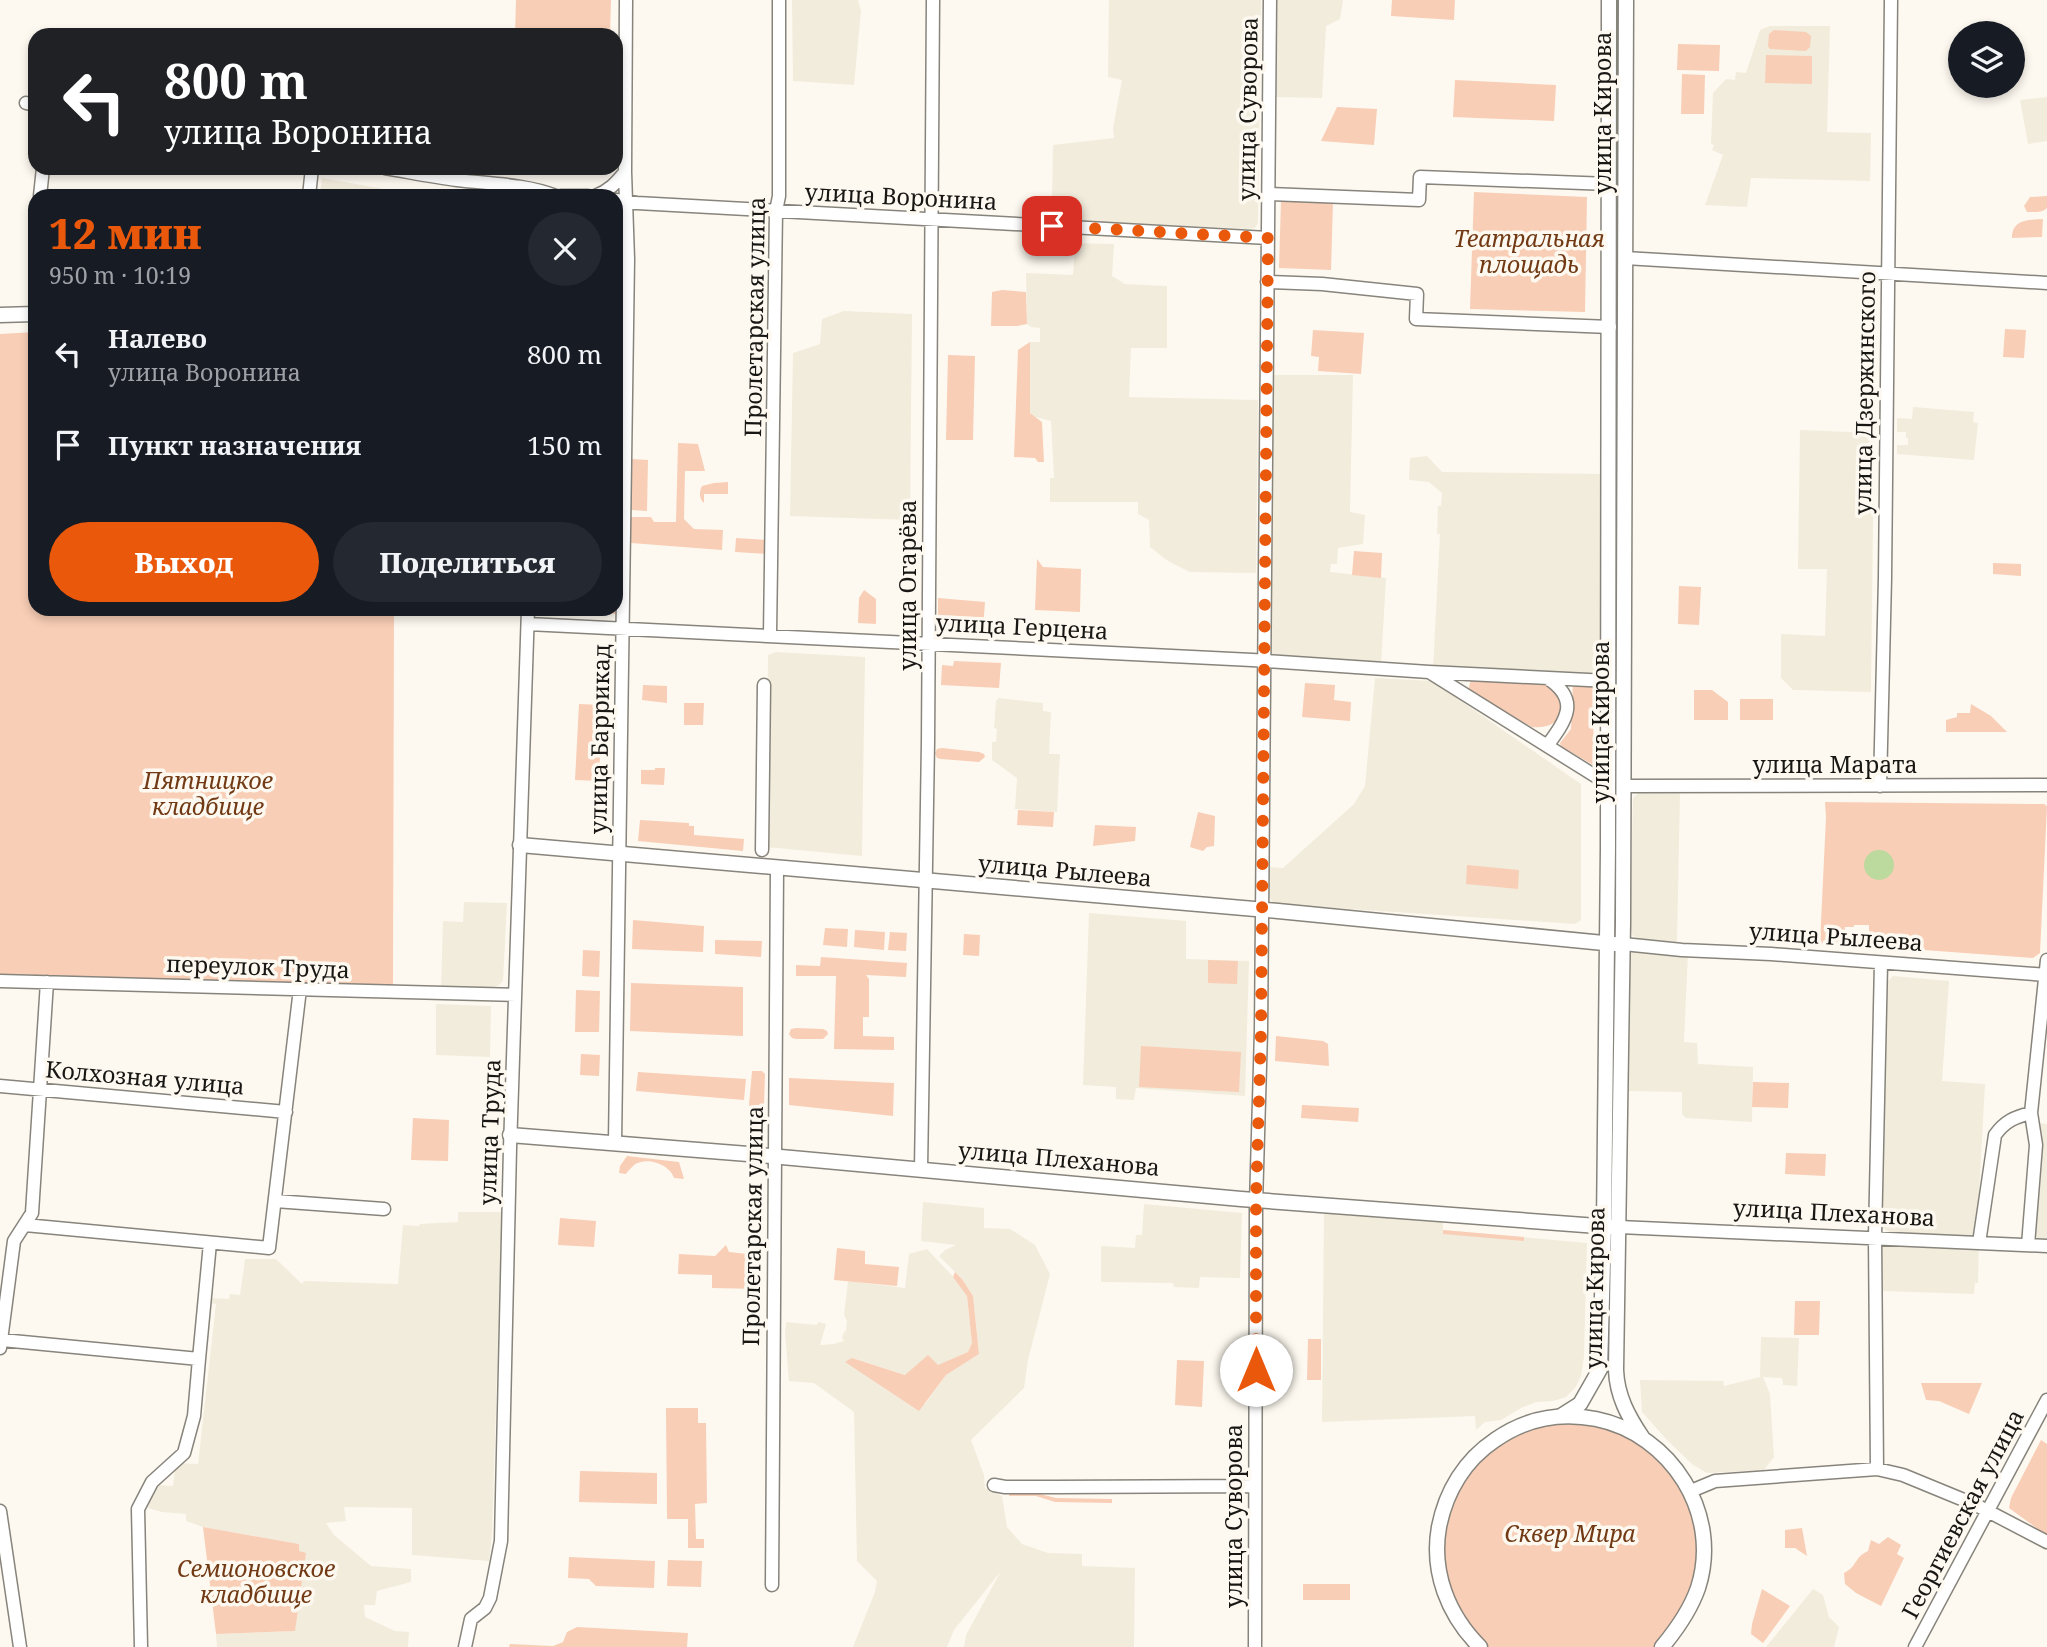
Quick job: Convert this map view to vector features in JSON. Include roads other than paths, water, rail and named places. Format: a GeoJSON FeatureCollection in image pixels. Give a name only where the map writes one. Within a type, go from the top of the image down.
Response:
{"type":"FeatureCollection","features":[{"type":"Feature","properties":{"kind":"main road","name":"улица Кирова"},"geometry":{"type":"LineString","coordinates":[[1561,1416],[1580,1404],[1600,1369],[1607,943],[1609,0]]}},
{"type":"Feature","properties":{"kind":"main road","name":"улица Кирова"},"geometry":{"type":"LineString","coordinates":[[1626,0],[1623,944],[1616,1381],[1625,1411],[1642,1437]]}},
{"type":"Feature","properties":{"kind":"main road"},"geometry":{"type":"LineString","coordinates":[[0,315],[28,314]]}},
{"type":"Feature","properties":{"kind":"main road","name":"улица Рылеева"},"geometry":{"type":"LineString","coordinates":[[520,845],[1623,944]]}},
{"type":"Feature","properties":{"kind":"main road","name":"улица Плеханова"},"geometry":{"type":"LineString","coordinates":[[510,1135],[615,1142],[1256,1200],[1619,1227]]}},
{"type":"Feature","properties":{"kind":"main road"},"geometry":{"type":"LineString","coordinates":[[1480,1647],[1468,1636],[1443,1590],[1437,1538],[1442,1513],[1452,1488],[1466,1466],[1484,1447],[1530,1422],[1561,1416],[1581,1416],[1607,1421],[1642,1437],[1672,1464],[1690,1491],[1698,1510],[1703,1535],[1703,1561],[1698,1587],[1676,1640],[1662,1647]]}},
{"type":"Feature","properties":{"kind":"street","name":"улица Баррикад"},"geometry":{"type":"LineString","coordinates":[[623,189],[626,0]]}},
{"type":"Feature","properties":{"kind":"street","name":"Пролетарская улица"},"geometry":{"type":"LineString","coordinates":[[770,635],[776,211],[779,197],[779,0]]}},
{"type":"Feature","properties":{"kind":"street","name":"улица Огарёва"},"geometry":{"type":"LineString","coordinates":[[920,1169],[929,643],[933,0]]}},
{"type":"Feature","properties":{"kind":"street","name":"улица Суворова"},"geometry":{"type":"LineString","coordinates":[[1255,1647],[1256,1200],[1261,1031],[1270,0]]}},
{"type":"Feature","properties":{"kind":"street","name":"улица Дзержинского"},"geometry":{"type":"LineString","coordinates":[[1880,786],[1891,0]]}},
{"type":"Feature","properties":{"kind":"street"},"geometry":{"type":"LineString","coordinates":[[426,175],[531,189]]}},
{"type":"Feature","properties":{"kind":"street"},"geometry":{"type":"LineString","coordinates":[[610,189],[623,175]]}},
{"type":"Feature","properties":{"kind":"street"},"geometry":{"type":"LineString","coordinates":[[1268,194],[1419,200],[1420,177],[1609,184]]}},
{"type":"Feature","properties":{"kind":"street","name":"улица Воронина"},"geometry":{"type":"LineString","coordinates":[[623,201],[1268,238]]}},
{"type":"Feature","properties":{"kind":"street","name":"улица Баррикад"},"geometry":{"type":"LineString","coordinates":[[615,1142],[628,259],[623,218]]}},
{"type":"Feature","properties":{"kind":"street"},"geometry":{"type":"LineString","coordinates":[[1625,258],[2047,283]]}},
{"type":"Feature","properties":{"kind":"street"},"geometry":{"type":"LineString","coordinates":[[1267,282],[1322,284],[1417,294],[1416,319],[1610,327]]}},
{"type":"Feature","properties":{"kind":"street","name":"улица Труда"},"geometry":{"type":"LineString","coordinates":[[465,1647],[471,1619],[485,1608],[490,1598],[501,1541],[510,1135],[528,616]]}},
{"type":"Feature","properties":{"kind":"street","name":"улица Герцена"},"geometry":{"type":"LineString","coordinates":[[528,624],[1263,660],[1608,681]]}},
{"type":"Feature","properties":{"kind":"street","name":"улица Герцена"},"geometry":{"type":"LineString","coordinates":[[1429,672],[1608,783]]}},
{"type":"Feature","properties":{"kind":"street"},"geometry":{"type":"LineString","coordinates":[[1547,678],[1559,686],[1566,698],[1567,713],[1547,746]]}},
{"type":"Feature","properties":{"kind":"street"},"geometry":{"type":"LineString","coordinates":[[762,850],[764,685]]}},
{"type":"Feature","properties":{"kind":"street","name":"улица Марата"},"geometry":{"type":"LineString","coordinates":[[1624,786],[2047,785]]}},
{"type":"Feature","properties":{"kind":"street","name":"Пролетарская улица"},"geometry":{"type":"LineString","coordinates":[[772,1585],[777,869]]}},
{"type":"Feature","properties":{"kind":"street","name":"улица Рылеева"},"geometry":{"type":"LineString","coordinates":[[1623,944],[2047,975]]}},
{"type":"Feature","properties":{"kind":"street"},"geometry":{"type":"LineString","coordinates":[[2028,1245],[2036,1145],[2031,1113],[2047,960]]}},
{"type":"Feature","properties":{"kind":"street"},"geometry":{"type":"LineString","coordinates":[[1877,1469],[1875,1237],[1881,962]]}},
{"type":"Feature","properties":{"kind":"street","name":"переулок Труда"},"geometry":{"type":"LineString","coordinates":[[0,981],[515,995]]}},
{"type":"Feature","properties":{"kind":"street"},"geometry":{"type":"LineString","coordinates":[[47,982],[32,1213],[14,1241],[4,1294],[1,1344],[199,1359]]}},
{"type":"Feature","properties":{"kind":"street"},"geometry":{"type":"LineString","coordinates":[[25,1225],[269,1248],[300,989]]}},
{"type":"Feature","properties":{"kind":"street","name":"Колхозная улица"},"geometry":{"type":"LineString","coordinates":[[0,1086],[286,1112]]}},
{"type":"Feature","properties":{"kind":"street"},"geometry":{"type":"LineString","coordinates":[[1979,1242],[1995,1135],[2003,1124],[2014,1117],[2031,1113]]}},
{"type":"Feature","properties":{"kind":"street"},"geometry":{"type":"LineString","coordinates":[[275,1201],[384,1209]]}},
{"type":"Feature","properties":{"kind":"street","name":"улица Плеханова"},"geometry":{"type":"LineString","coordinates":[[1619,1227],[2047,1246]]}},
{"type":"Feature","properties":{"kind":"street"},"geometry":{"type":"LineString","coordinates":[[141,1647],[138,1509],[152,1482],[184,1454],[194,1416],[210,1243]]}},
{"type":"Feature","properties":{"kind":"street","name":"Георгиевская улица"},"geometry":{"type":"LineString","coordinates":[[1915,1647],[2047,1400]]}},
{"type":"Feature","properties":{"kind":"street"},"geometry":{"type":"LineString","coordinates":[[2035,1423],[2047,1430]]}},
{"type":"Feature","properties":{"kind":"street"},"geometry":{"type":"LineString","coordinates":[[1690,1491],[1715,1481],[1877,1469],[1903,1475],[1987,1510],[2047,1542]]}},
{"type":"Feature","properties":{"kind":"street"},"geometry":{"type":"LineString","coordinates":[[994,1485],[1255,1486]]}},
{"type":"Feature","properties":{"kind":"street"},"geometry":{"type":"LineString","coordinates":[[0,1511],[20,1647]]}},
{"type":"Feature","properties":{"kind":"park label","name":"Театральная площадь"},"geometry":{"type":"Point","coordinates":[1529,252]}},
{"type":"Feature","properties":{"kind":"park label","name":"Пятницкое кладбище"},"geometry":{"type":"Point","coordinates":[208,794]}},
{"type":"Feature","properties":{"kind":"park label","name":"Сквер Мира"},"geometry":{"type":"Point","coordinates":[1570,1534]}},
{"type":"Feature","properties":{"kind":"park label","name":"Семионовское кладбище"},"geometry":{"type":"Point","coordinates":[256,1582]}}]}
